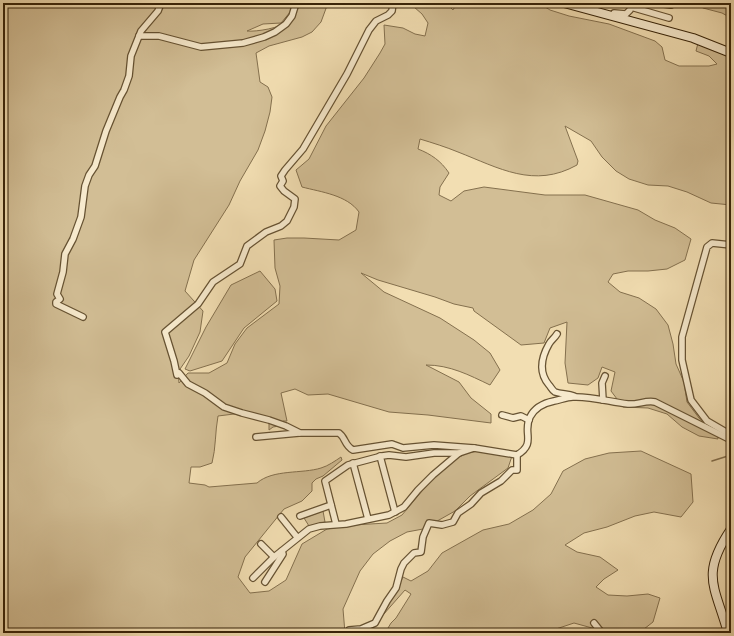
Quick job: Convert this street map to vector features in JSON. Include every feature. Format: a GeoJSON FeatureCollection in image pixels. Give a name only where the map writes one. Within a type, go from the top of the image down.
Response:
{"type":"FeatureCollection","features":[{"type":"Feature","properties":{"kind":"main road"},"geometry":{"type":"LineString","coordinates":[[564,3],[694,38],[731,53]]}},
{"type":"Feature","properties":{"kind":"main road"},"geometry":{"type":"LineString","coordinates":[[728,633],[714,589],[712,572],[718,550],[731,529]]}},
{"type":"Feature","properties":{"kind":"street"},"geometry":{"type":"LineString","coordinates":[[83,317],[56,304],[56,302],[60,299],[57,294],[63,272],[65,254],[81,217],[85,186],[89,175],[95,166],[106,131],[129,76],[131,56],[141,31],[158,11],[161,3]]}},
{"type":"Feature","properties":{"kind":"street"},"geometry":{"type":"LineString","coordinates":[[139,36],[159,36],[201,47],[243,43],[264,37],[275,32],[286,24],[292,16],[296,3]]}},
{"type":"Feature","properties":{"kind":"street"},"geometry":{"type":"LineString","coordinates":[[300,433],[269,420],[224,407],[205,393],[188,384],[179,373],[176,375],[174,361],[165,332],[198,304],[213,282],[240,264],[247,246],[266,232],[281,226],[287,221],[294,207],[295,199],[280,186],[283,181],[281,176],[303,149],[347,74],[369,30],[376,20],[388,15],[392,11],[393,3]]}},
{"type":"Feature","properties":{"kind":"street"},"geometry":{"type":"LineString","coordinates":[[657,3],[671,4]]}},
{"type":"Feature","properties":{"kind":"street"},"geometry":{"type":"LineString","coordinates":[[598,13],[602,10],[626,14],[629,13],[631,5],[668,18]]}},
{"type":"Feature","properties":{"kind":"street"},"geometry":{"type":"LineString","coordinates":[[731,245],[712,243],[707,247],[682,337],[682,360],[691,400],[707,421],[731,435]]}},
{"type":"Feature","properties":{"kind":"street"},"geometry":{"type":"LineString","coordinates":[[557,334],[554,340],[549,342],[542,362],[542,376],[556,392],[578,397]]}},
{"type":"Feature","properties":{"kind":"street"},"geometry":{"type":"LineString","coordinates":[[603,400],[602,383],[606,376]]}},
{"type":"Feature","properties":{"kind":"street"},"geometry":{"type":"LineString","coordinates":[[256,437],[300,433],[339,433],[343,436],[347,445],[353,450],[392,444],[403,448],[434,445],[474,448],[517,455],[523,451],[528,443],[529,420],[537,407],[572,397],[578,397],[629,404],[650,401],[655,402],[731,440]]}},
{"type":"Feature","properties":{"kind":"street"},"geometry":{"type":"LineString","coordinates":[[502,415],[513,418],[521,416],[529,420]]}},
{"type":"Feature","properties":{"kind":"street"},"geometry":{"type":"LineString","coordinates":[[336,524],[325,481],[335,473],[353,463],[389,454],[406,457],[434,453],[458,453],[474,448]]}},
{"type":"Feature","properties":{"kind":"street"},"geometry":{"type":"LineString","coordinates":[[253,578],[274,557],[297,537],[309,529],[320,526],[346,524],[368,519],[395,512],[404,507],[433,475],[458,453]]}},
{"type":"Feature","properties":{"kind":"street"},"geometry":{"type":"LineString","coordinates":[[347,633],[348,630],[361,629],[375,624],[387,601],[396,588],[404,563],[414,553],[421,552],[423,537],[429,523],[443,525],[453,522],[458,513],[468,507],[481,493],[498,483],[512,470],[517,470],[517,455]]}},
{"type":"Feature","properties":{"kind":"street"},"geometry":{"type":"LineString","coordinates":[[380,456],[395,512]]}},
{"type":"Feature","properties":{"kind":"street"},"geometry":{"type":"LineString","coordinates":[[353,463],[368,519]]}},
{"type":"Feature","properties":{"kind":"street"},"geometry":{"type":"LineString","coordinates":[[300,516],[331,505]]}},
{"type":"Feature","properties":{"kind":"street"},"geometry":{"type":"LineString","coordinates":[[281,517],[297,537]]}},
{"type":"Feature","properties":{"kind":"street"},"geometry":{"type":"LineString","coordinates":[[261,544],[274,557]]}},
{"type":"Feature","properties":{"kind":"street"},"geometry":{"type":"LineString","coordinates":[[265,582],[283,554],[282,551]]}},
{"type":"Feature","properties":{"kind":"street"},"geometry":{"type":"LineString","coordinates":[[594,623],[602,633]]}},
{"type":"Feature","properties":{"kind":"shaded area"},"geometry":{"type":"Polygon","coordinates":[[[3,3],[293,3],[291,11],[281,23],[263,24],[247,31],[251,31],[268,29],[285,23],[288,21],[297,3],[328,3],[321,22],[312,32],[302,37],[269,46],[256,53],[260,82],[268,87],[272,97],[270,112],[258,150],[240,181],[229,205],[194,260],[185,291],[203,311],[200,332],[189,356],[178,372],[179,383],[188,373],[209,373],[227,363],[235,344],[247,328],[279,304],[280,286],[275,268],[274,240],[304,238],[339,240],[356,230],[359,212],[354,206],[333,195],[302,187],[296,170],[309,159],[326,126],[364,78],[380,53],[385,44],[384,25],[403,28],[415,34],[425,36],[428,23],[422,14],[414,7],[413,3],[446,3],[453,10],[457,3],[539,3],[550,10],[569,16],[609,24],[655,41],[662,47],[665,60],[679,66],[709,66],[717,64],[709,56],[696,51],[698,43],[719,49],[731,58],[731,205],[711,203],[687,192],[668,186],[648,185],[629,179],[616,171],[602,157],[591,141],[565,126],[578,161],[577,165],[561,172],[546,175],[531,176],[517,174],[449,148],[420,139],[418,149],[435,158],[449,173],[440,187],[439,195],[451,201],[464,191],[484,187],[545,195],[585,195],[638,210],[655,220],[675,228],[691,239],[685,260],[667,269],[628,271],[613,274],[608,282],[620,292],[639,298],[656,309],[668,325],[676,364],[684,382],[687,402],[699,418],[717,433],[718,439],[699,436],[682,427],[667,414],[648,408],[623,407],[611,391],[615,372],[602,367],[598,378],[588,385],[568,383],[565,363],[567,322],[550,328],[544,343],[521,345],[474,311],[473,308],[454,304],[378,280],[361,273],[384,292],[440,318],[474,340],[490,353],[500,370],[490,385],[467,374],[451,369],[435,365],[426,365],[459,382],[471,398],[491,414],[491,423],[389,412],[328,394],[308,395],[295,389],[281,393],[287,421],[283,421],[279,426],[273,427],[269,430],[269,421],[234,414],[218,416],[212,463],[200,467],[191,467],[189,483],[209,487],[257,483],[279,474],[321,468],[329,465],[341,457],[342,460],[312,483],[312,491],[302,501],[284,509],[245,557],[238,577],[250,593],[269,591],[286,580],[302,544],[327,529],[353,525],[387,523],[402,515],[432,479],[456,458],[478,451],[512,456],[508,468],[470,496],[455,511],[423,529],[407,532],[390,541],[373,554],[360,571],[343,609],[345,633],[3,633],[3,3]]]}},
{"type":"Feature","properties":{"kind":"shaded area"},"geometry":{"type":"Polygon","coordinates":[[[696,3],[731,3],[731,18],[722,13],[703,8],[696,3]]]}},
{"type":"Feature","properties":{"kind":"shaded area"},"geometry":{"type":"Polygon","coordinates":[[[260,271],[275,289],[277,301],[244,328],[222,361],[190,371],[185,369],[206,327],[231,285],[260,271]]]}},
{"type":"Feature","properties":{"kind":"shaded area"},"geometry":{"type":"Polygon","coordinates":[[[641,451],[691,474],[693,502],[681,517],[654,512],[635,516],[607,527],[584,533],[565,545],[577,552],[600,557],[618,570],[604,579],[596,587],[608,595],[627,596],[648,594],[660,598],[653,622],[644,629],[624,632],[603,631],[574,623],[547,633],[385,633],[411,594],[405,590],[383,615],[403,577],[411,581],[428,571],[442,553],[483,530],[509,524],[533,510],[551,494],[563,471],[585,459],[609,453],[641,451]]]}},
{"type":"Feature","properties":{"kind":"shaded area"},"geometry":{"type":"Polygon","coordinates":[[[323,511],[325,522],[309,526],[304,518],[323,511]]]}},
{"type":"Feature","properties":{"kind":"waterway"},"geometry":{"type":"LineString","coordinates":[[712,461],[731,455]]}}]}
